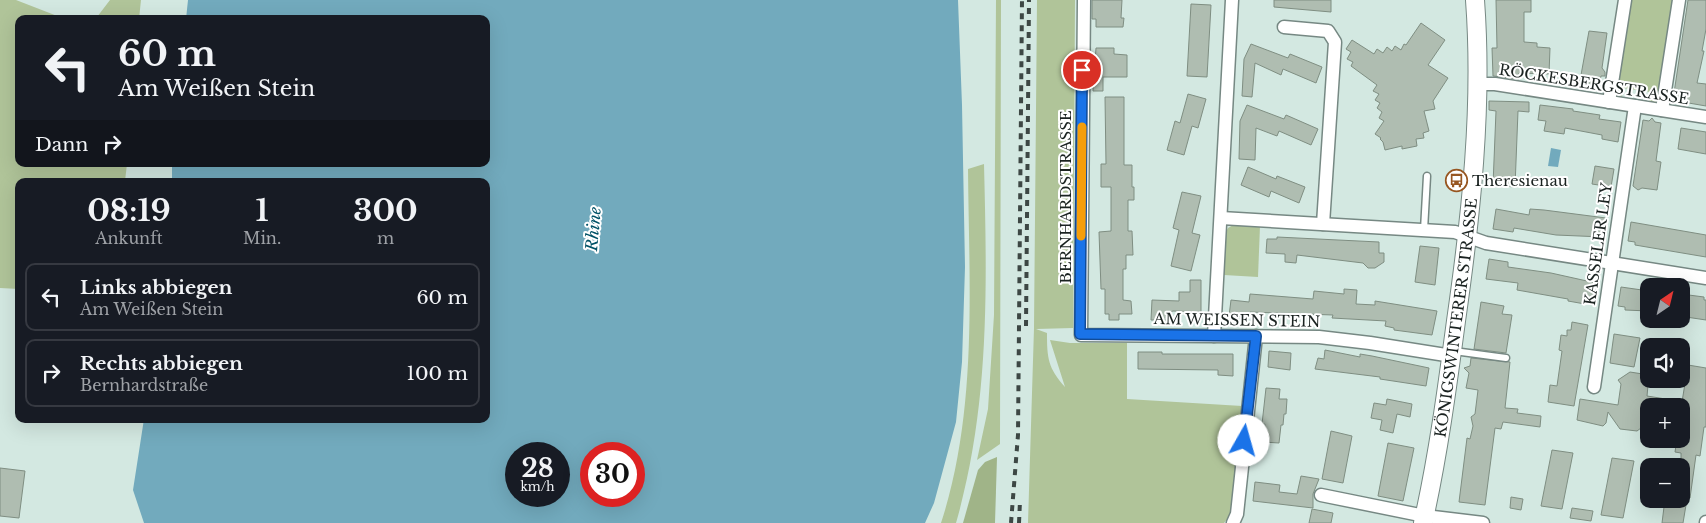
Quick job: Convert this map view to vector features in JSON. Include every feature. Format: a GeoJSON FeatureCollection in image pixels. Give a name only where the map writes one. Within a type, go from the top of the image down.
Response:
{"type":"FeatureCollection","features":[{"type":"Feature","properties":{"kind":"main road","name":"KÖNIGSWINTERER STRASSE"},"geometry":{"type":"LineString","coordinates":[[1424,520],[1442,423],[1468,238],[1476,84],[1475,0]]}},
{"type":"Feature","properties":{"kind":"street","name":"BERNHARDSTRASSE"},"geometry":{"type":"LineString","coordinates":[[1080,334],[1084,0]]}},
{"type":"Feature","properties":{"kind":"street"},"geometry":{"type":"LineString","coordinates":[[1214,336],[1232,0]]}},
{"type":"Feature","properties":{"kind":"street"},"geometry":{"type":"LineString","coordinates":[[1609,102],[1625,0]]}},
{"type":"Feature","properties":{"kind":"street"},"geometry":{"type":"LineString","coordinates":[[1662,110],[1679,0]]}},
{"type":"Feature","properties":{"kind":"street"},"geometry":{"type":"LineString","coordinates":[[1284,27],[1328,31],[1335,42],[1323,224]]}},
{"type":"Feature","properties":{"kind":"street","name":"RÖCKESBERGSTRASSE"},"geometry":{"type":"LineString","coordinates":[[1476,84],[1495,84],[1706,117]]}},
{"type":"Feature","properties":{"kind":"street","name":"KASSELER LEY"},"geometry":{"type":"LineString","coordinates":[[1594,387],[1635,106]]}},
{"type":"Feature","properties":{"kind":"street"},"geometry":{"type":"LineString","coordinates":[[1221,218],[1455,232],[1486,243],[1706,278]]}},
{"type":"Feature","properties":{"kind":"street","name":"AM WEISSEN STEIN"},"geometry":{"type":"LineString","coordinates":[[1080,334],[1319,337],[1452,354]]}},
{"type":"Feature","properties":{"kind":"street"},"geometry":{"type":"LineString","coordinates":[[1233,523],[1236,514],[1256,336]]}},
{"type":"Feature","properties":{"kind":"street"},"geometry":{"type":"LineString","coordinates":[[1321,495],[1424,520],[1483,523]]}},
{"type":"Feature","properties":{"kind":"lane"},"geometry":{"type":"LineString","coordinates":[[1424,230],[1427,176]]}},
{"type":"Feature","properties":{"kind":"lane"},"geometry":{"type":"LineString","coordinates":[[1452,354],[1506,358]]}},
{"type":"Feature","properties":{"kind":"green space"},"geometry":{"type":"Polygon","coordinates":[[[0,0],[16,0],[55,15],[15,15],[15,167],[127,167],[125,178],[15,178],[15,289],[0,288],[0,0]]]}},
{"type":"Feature","properties":{"kind":"green space"},"geometry":{"type":"Polygon","coordinates":[[[110,0],[141,0],[139,15],[99,15],[110,0]]]}},
{"type":"Feature","properties":{"kind":"green space"},"geometry":{"type":"Polygon","coordinates":[[[996,0],[1001,0],[1000,444],[977,460],[988,409],[994,315],[996,0]]]}},
{"type":"Feature","properties":{"kind":"green space"},"geometry":{"type":"Polygon","coordinates":[[[1037,0],[1075,0],[1073,328],[1036,329],[1047,333],[1047,349],[1052,368],[1065,387],[1050,340],[1070,343],[1127,343],[1127,399],[1242,406],[1232,513],[1224,523],[1028,523],[1034,328],[1037,0]]]}},
{"type":"Feature","properties":{"kind":"green space"},"geometry":{"type":"Polygon","coordinates":[[[1628,0],[1676,0],[1657,101],[1654,103],[1649,101],[1650,92],[1623,88],[1622,97],[1615,92],[1628,0]]]}},
{"type":"Feature","properties":{"kind":"green space"},"geometry":{"type":"Polygon","coordinates":[[[984,164],[986,255],[981,389],[967,479],[956,523],[941,523],[953,480],[966,392],[970,302],[968,169],[984,164]]]}},
{"type":"Feature","properties":{"kind":"green space"},"geometry":{"type":"Polygon","coordinates":[[[1235,224],[1260,226],[1258,277],[1224,275],[1226,232],[1228,228],[1235,224]]]}},
{"type":"Feature","properties":{"kind":"green space"},"geometry":{"type":"Polygon","coordinates":[[[997,457],[995,523],[963,523],[978,470],[985,462],[997,457]]]}},
{"type":"Feature","properties":{"kind":"water","name":"Rhine"},"geometry":{"type":"Polygon","coordinates":[[[188,0],[958,0],[965,267],[962,362],[956,422],[934,503],[925,523],[144,523],[133,490],[143,423],[490,423],[490,178],[172,178],[172,167],[490,167],[490,15],[186,15],[188,0]]]}},
{"type":"Feature","properties":{"kind":"water"},"geometry":{"type":"Polygon","coordinates":[[[1551,148],[1561,150],[1558,167],[1548,166],[1551,148]]]}},
{"type":"Feature","properties":{"kind":"building"},"geometry":{"type":"Polygon","coordinates":[[[1092,0],[1122,0],[1121,18],[1124,18],[1123,27],[1096,27],[1096,19],[1092,19],[1092,0]]]}},
{"type":"Feature","properties":{"kind":"building"},"geometry":{"type":"Polygon","coordinates":[[[1274,0],[1331,0],[1331,12],[1274,7],[1274,0]]]}},
{"type":"Feature","properties":{"kind":"building"},"geometry":{"type":"Polygon","coordinates":[[[1496,0],[1531,0],[1531,12],[1524,12],[1524,42],[1537,43],[1537,47],[1550,48],[1549,74],[1519,73],[1519,79],[1493,76],[1492,48],[1497,48],[1496,0]]]}},
{"type":"Feature","properties":{"kind":"building"},"geometry":{"type":"Polygon","coordinates":[[[1688,0],[1706,0],[1706,29],[1702,51],[1704,51],[1697,83],[1706,84],[1706,106],[1677,101],[1678,93],[1674,93],[1688,0]]]}},
{"type":"Feature","properties":{"kind":"building"},"geometry":{"type":"Polygon","coordinates":[[[1191,4],[1211,5],[1207,77],[1187,76],[1191,4]]]}},
{"type":"Feature","properties":{"kind":"building"},"geometry":{"type":"Polygon","coordinates":[[[1421,23],[1445,40],[1428,65],[1448,78],[1433,101],[1435,109],[1424,111],[1429,131],[1423,133],[1424,138],[1416,139],[1417,146],[1402,149],[1402,146],[1385,150],[1381,138],[1375,134],[1384,121],[1379,118],[1382,112],[1377,108],[1380,103],[1375,100],[1379,94],[1373,91],[1377,85],[1351,66],[1353,62],[1347,59],[1351,52],[1346,49],[1352,40],[1374,54],[1377,49],[1383,53],[1387,47],[1392,51],[1395,46],[1401,50],[1421,23]]]}},
{"type":"Feature","properties":{"kind":"building"},"geometry":{"type":"Polygon","coordinates":[[[1589,31],[1607,33],[1602,68],[1605,76],[1601,76],[1598,89],[1589,88],[1585,90],[1579,86],[1589,31]]]}},
{"type":"Feature","properties":{"kind":"building"},"geometry":{"type":"Polygon","coordinates":[[[1251,44],[1288,58],[1290,54],[1322,67],[1316,83],[1283,69],[1281,75],[1255,63],[1252,97],[1242,96],[1244,59],[1251,44]]]}},
{"type":"Feature","properties":{"kind":"building"},"geometry":{"type":"Polygon","coordinates":[[[1096,48],[1114,48],[1114,54],[1127,55],[1127,77],[1103,77],[1103,91],[1093,91],[1096,48]]]}},
{"type":"Feature","properties":{"kind":"building"},"geometry":{"type":"Polygon","coordinates":[[[1188,94],[1206,99],[1198,128],[1192,126],[1184,155],[1167,150],[1175,121],[1180,123],[1188,94]]]}},
{"type":"Feature","properties":{"kind":"building"},"geometry":{"type":"Polygon","coordinates":[[[1105,97],[1124,97],[1124,165],[1132,165],[1132,187],[1134,187],[1134,200],[1128,200],[1128,231],[1132,231],[1133,255],[1126,255],[1126,269],[1123,269],[1123,300],[1131,301],[1132,314],[1119,314],[1119,320],[1109,320],[1109,314],[1105,314],[1105,289],[1101,289],[1099,232],[1111,231],[1111,187],[1101,187],[1101,164],[1106,164],[1105,97]]]}},
{"type":"Feature","properties":{"kind":"building"},"geometry":{"type":"Polygon","coordinates":[[[1489,101],[1529,102],[1529,112],[1518,111],[1515,187],[1493,185],[1496,111],[1489,110],[1489,101]]]}},
{"type":"Feature","properties":{"kind":"building"},"geometry":{"type":"Polygon","coordinates":[[[1247,105],[1284,119],[1286,115],[1318,129],[1311,145],[1279,131],[1277,136],[1256,128],[1255,160],[1239,159],[1240,121],[1247,105]]]}},
{"type":"Feature","properties":{"kind":"building"},"geometry":{"type":"Polygon","coordinates":[[[1540,105],[1573,109],[1573,111],[1600,115],[1599,119],[1621,122],[1618,142],[1602,139],[1602,135],[1565,128],[1564,134],[1544,131],[1546,121],[1538,120],[1540,105]]]}},
{"type":"Feature","properties":{"kind":"building"},"geometry":{"type":"Polygon","coordinates":[[[1652,118],[1655,122],[1661,123],[1656,161],[1661,162],[1657,190],[1642,188],[1638,190],[1633,186],[1643,120],[1649,121],[1652,118]]]}},
{"type":"Feature","properties":{"kind":"building"},"geometry":{"type":"Polygon","coordinates":[[[1681,128],[1706,132],[1706,154],[1678,149],[1681,128]]]}},
{"type":"Feature","properties":{"kind":"building"},"geometry":{"type":"Polygon","coordinates":[[[1595,166],[1614,169],[1611,187],[1592,184],[1595,166]]]}},
{"type":"Feature","properties":{"kind":"building"},"geometry":{"type":"Polygon","coordinates":[[[1248,167],[1276,179],[1277,176],[1305,187],[1299,203],[1271,191],[1269,197],[1241,185],[1248,167]]]}},
{"type":"Feature","properties":{"kind":"building"},"geometry":{"type":"Polygon","coordinates":[[[1182,192],[1201,196],[1192,233],[1200,235],[1191,271],[1171,266],[1179,230],[1173,228],[1182,192]]]}},
{"type":"Feature","properties":{"kind":"building"},"geometry":{"type":"Polygon","coordinates":[[[1496,209],[1529,215],[1530,209],[1606,218],[1603,237],[1556,235],[1514,228],[1513,232],[1493,229],[1496,209]]]}},
{"type":"Feature","properties":{"kind":"building"},"geometry":{"type":"Polygon","coordinates":[[[1631,222],[1706,235],[1706,257],[1635,245],[1635,242],[1628,241],[1631,222]]]}},
{"type":"Feature","properties":{"kind":"building"},"geometry":{"type":"Polygon","coordinates":[[[1277,237],[1379,242],[1379,253],[1384,253],[1384,262],[1375,268],[1368,268],[1363,263],[1297,255],[1296,263],[1285,262],[1285,254],[1266,253],[1267,239],[1277,239],[1277,237]]]}},
{"type":"Feature","properties":{"kind":"building"},"geometry":{"type":"Polygon","coordinates":[[[1420,246],[1439,248],[1435,285],[1415,282],[1420,246]]]}},
{"type":"Feature","properties":{"kind":"building"},"geometry":{"type":"Polygon","coordinates":[[[1489,259],[1508,262],[1508,267],[1551,273],[1596,283],[1593,303],[1585,302],[1585,304],[1517,290],[1518,283],[1486,279],[1489,259]]]}},
{"type":"Feature","properties":{"kind":"building"},"geometry":{"type":"Polygon","coordinates":[[[1190,280],[1201,280],[1201,312],[1173,311],[1167,313],[1167,320],[1151,320],[1152,300],[1179,301],[1179,292],[1190,292],[1190,280]]]}},
{"type":"Feature","properties":{"kind":"building"},"geometry":{"type":"Polygon","coordinates":[[[1621,287],[1640,290],[1640,311],[1625,310],[1625,307],[1618,306],[1621,287]]]}},
{"type":"Feature","properties":{"kind":"building"},"geometry":{"type":"Polygon","coordinates":[[[1344,289],[1357,290],[1356,304],[1375,305],[1375,301],[1437,311],[1432,335],[1394,330],[1394,328],[1385,326],[1386,321],[1332,318],[1333,315],[1250,312],[1249,317],[1229,316],[1231,300],[1249,302],[1250,294],[1313,299],[1314,291],[1344,294],[1344,289]]]}},
{"type":"Feature","properties":{"kind":"building"},"geometry":{"type":"Polygon","coordinates":[[[1690,295],[1704,297],[1704,300],[1706,300],[1706,320],[1690,318],[1690,295]]]}},
{"type":"Feature","properties":{"kind":"building"},"geometry":{"type":"Polygon","coordinates":[[[1481,302],[1504,306],[1502,314],[1512,315],[1506,353],[1474,349],[1481,302]]]}},
{"type":"Feature","properties":{"kind":"building"},"geometry":{"type":"Polygon","coordinates":[[[1572,322],[1588,325],[1574,406],[1548,402],[1550,385],[1557,386],[1562,351],[1559,350],[1561,335],[1567,336],[1567,330],[1571,330],[1572,322]]]}},
{"type":"Feature","properties":{"kind":"building"},"geometry":{"type":"Polygon","coordinates":[[[1614,334],[1640,338],[1634,367],[1610,363],[1614,334]]]}},
{"type":"Feature","properties":{"kind":"building"},"geometry":{"type":"Polygon","coordinates":[[[1325,350],[1360,357],[1360,354],[1372,356],[1429,368],[1426,386],[1380,379],[1380,377],[1315,369],[1318,358],[1324,359],[1325,350]]]}},
{"type":"Feature","properties":{"kind":"building"},"geometry":{"type":"Polygon","coordinates":[[[1269,351],[1291,353],[1290,370],[1268,367],[1269,351]]]}},
{"type":"Feature","properties":{"kind":"building"},"geometry":{"type":"Polygon","coordinates":[[[1138,352],[1233,354],[1233,376],[1218,375],[1218,370],[1138,369],[1138,352]]]}},
{"type":"Feature","properties":{"kind":"building"},"geometry":{"type":"Polygon","coordinates":[[[1471,358],[1510,362],[1505,408],[1518,409],[1517,413],[1541,416],[1540,427],[1503,422],[1501,429],[1495,428],[1485,505],[1459,502],[1467,438],[1470,439],[1473,426],[1471,417],[1475,414],[1478,390],[1466,388],[1469,373],[1464,368],[1470,366],[1471,358]]]}},
{"type":"Feature","properties":{"kind":"building"},"geometry":{"type":"Polygon","coordinates":[[[1690,365],[1706,368],[1706,427],[1704,427],[1700,456],[1696,455],[1690,498],[1690,458],[1681,458],[1681,453],[1675,452],[1676,448],[1690,448],[1690,398],[1683,398],[1684,388],[1690,388],[1690,365]]]}},
{"type":"Feature","properties":{"kind":"building"},"geometry":{"type":"Polygon","coordinates":[[[1630,372],[1640,374],[1640,388],[1648,388],[1647,396],[1659,398],[1640,398],[1640,429],[1637,431],[1620,429],[1608,412],[1606,423],[1603,426],[1577,420],[1580,399],[1618,405],[1621,384],[1618,380],[1630,372]]]}},
{"type":"Feature","properties":{"kind":"building"},"geometry":{"type":"Polygon","coordinates":[[[1266,388],[1280,389],[1279,399],[1287,399],[1286,414],[1284,414],[1283,425],[1281,425],[1279,443],[1263,442],[1265,424],[1262,424],[1266,388]]]}},
{"type":"Feature","properties":{"kind":"building"},"geometry":{"type":"Polygon","coordinates":[[[1387,399],[1412,404],[1410,417],[1397,414],[1393,433],[1380,430],[1382,420],[1371,418],[1374,403],[1386,405],[1387,399]]]}},
{"type":"Feature","properties":{"kind":"building"},"geometry":{"type":"Polygon","coordinates":[[[1331,431],[1352,436],[1343,483],[1322,479],[1331,431]]]}},
{"type":"Feature","properties":{"kind":"building"},"geometry":{"type":"Polygon","coordinates":[[[1388,443],[1414,448],[1403,501],[1378,496],[1388,443]]]}},
{"type":"Feature","properties":{"kind":"building"},"geometry":{"type":"Polygon","coordinates":[[[1552,450],[1573,453],[1562,509],[1541,506],[1552,450]]]}},
{"type":"Feature","properties":{"kind":"building"},"geometry":{"type":"Polygon","coordinates":[[[1612,458],[1634,461],[1623,518],[1601,515],[1612,458]]]}},
{"type":"Feature","properties":{"kind":"building"},"geometry":{"type":"Polygon","coordinates":[[[0,468],[25,471],[19,518],[0,516],[0,468]]]}},
{"type":"Feature","properties":{"kind":"building"},"geometry":{"type":"Polygon","coordinates":[[[1301,476],[1319,479],[1313,494],[1313,508],[1253,501],[1255,482],[1280,485],[1279,492],[1297,494],[1301,476]]]}},
{"type":"Feature","properties":{"kind":"building"},"geometry":{"type":"Polygon","coordinates":[[[1511,497],[1523,499],[1521,510],[1510,508],[1511,497]]]}},
{"type":"Feature","properties":{"kind":"building"},"geometry":{"type":"Polygon","coordinates":[[[1572,508],[1593,511],[1591,521],[1570,518],[1572,508]]]}},
{"type":"Feature","properties":{"kind":"building"},"geometry":{"type":"Polygon","coordinates":[[[1664,508],[1686,508],[1683,523],[1662,523],[1664,508]]]}},
{"type":"Feature","properties":{"kind":"building"},"geometry":{"type":"Polygon","coordinates":[[[1312,509],[1333,513],[1331,523],[1309,523],[1312,509]]]}},
{"type":"Feature","properties":{"kind":"railway"},"geometry":{"type":"LineString","coordinates":[[1011,523],[1018,435],[1022,0]]}},
{"type":"Feature","properties":{"kind":"railway"},"geometry":{"type":"LineString","coordinates":[[1026,326],[1029,0]]}},
{"type":"Feature","properties":{"kind":"railway"},"geometry":{"type":"LineString","coordinates":[[1019,523],[1020,501]]}},
{"type":"Feature","properties":{"kind":"slow traffic"},"geometry":{"type":"LineString","coordinates":[[1081,236],[1082,127]]}},
{"type":"Feature","properties":{"kind":"place","name":"Theresienau"},"geometry":{"type":"Point","coordinates":[1456,180]}},
{"type":"Feature","properties":{"kind":"route"},"geometry":{"type":"LineString","coordinates":[[1082,70],[1080,334],[1256,336],[1244,441]]}}]}
